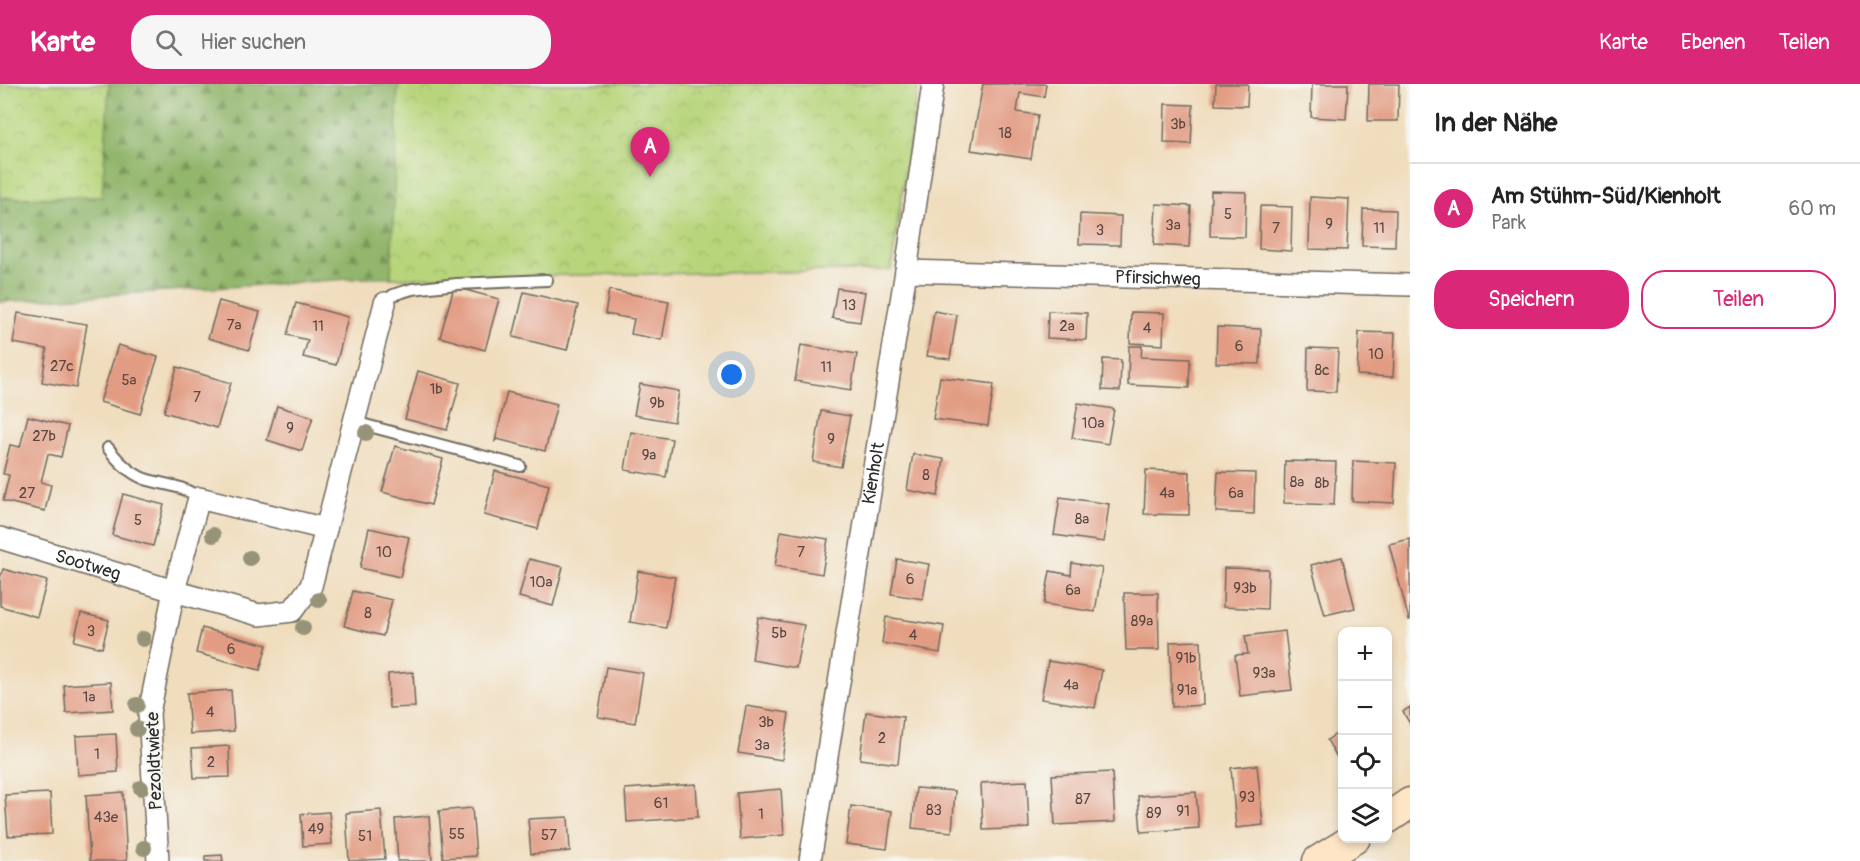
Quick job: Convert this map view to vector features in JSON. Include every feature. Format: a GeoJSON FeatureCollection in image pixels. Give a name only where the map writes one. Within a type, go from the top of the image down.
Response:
{"type":"FeatureCollection","features":[{"type":"Feature","properties":{"kind":"street","name":"Kienholt"},"geometry":{"type":"LineString","coordinates":[[810,861],[906,271],[933,84]]}},
{"type":"Feature","properties":{"kind":"street","name":"Pfirsichweg"},"geometry":{"type":"LineString","coordinates":[[906,271],[1410,285]]}},
{"type":"Feature","properties":{"kind":"street"},"geometry":{"type":"LineString","coordinates":[[174,591],[259,615],[292,611],[311,586],[385,303]]}},
{"type":"Feature","properties":{"kind":"street"},"geometry":{"type":"LineString","coordinates":[[199,498],[326,529]]}},
{"type":"Feature","properties":{"kind":"street","name":"Pezoldtwiete"},"geometry":{"type":"LineString","coordinates":[[158,861],[149,713],[174,591],[199,498]]}},
{"type":"Feature","properties":{"kind":"street","name":"Sootweg"},"geometry":{"type":"LineString","coordinates":[[0,538],[174,591]]}},
{"type":"Feature","properties":{"kind":"street"},"geometry":{"type":"LineString","coordinates":[[1392,815],[1410,803]]}},
{"type":"Feature","properties":{"kind":"street"},"geometry":{"type":"LineString","coordinates":[[1318,861],[1347,843]]}},
{"type":"Feature","properties":{"kind":"lane"},"geometry":{"type":"LineString","coordinates":[[385,303],[393,295],[412,289],[457,284],[547,280]]}},
{"type":"Feature","properties":{"kind":"lane"},"geometry":{"type":"LineString","coordinates":[[354,422],[520,466]]}},
{"type":"Feature","properties":{"kind":"lane"},"geometry":{"type":"LineString","coordinates":[[108,448],[117,460],[132,473],[191,491],[199,498]]}},
{"type":"Feature","properties":{"kind":"green space"},"geometry":{"type":"Polygon","coordinates":[[[0,84],[109,84],[102,197],[0,198],[0,84]]]}},
{"type":"Feature","properties":{"kind":"green space"},"geometry":{"type":"Polygon","coordinates":[[[109,84],[918,84],[891,270],[364,278],[0,302],[0,198],[102,197],[109,84]]]}},
{"type":"Feature","properties":{"kind":"green space"},"geometry":{"type":"Polygon","coordinates":[[[398,84],[918,84],[891,270],[391,278],[398,84]]]}},
{"type":"Feature","properties":{"kind":"building"},"geometry":{"type":"Polygon","coordinates":[[[983,84],[1046,84],[1044,97],[1020,93],[1017,112],[1038,115],[1031,159],[971,150],[983,84]]]}},
{"type":"Feature","properties":{"kind":"building"},"geometry":{"type":"Polygon","coordinates":[[[1216,84],[1248,84],[1247,106],[1215,105],[1216,84]]]}},
{"type":"Feature","properties":{"kind":"building"},"geometry":{"type":"Polygon","coordinates":[[[1312,84],[1348,84],[1346,119],[1311,117],[1312,84]]]}},
{"type":"Feature","properties":{"kind":"building"},"geometry":{"type":"Polygon","coordinates":[[[1369,84],[1399,84],[1398,121],[1368,121],[1369,84]]]}},
{"type":"Feature","properties":{"kind":"building"},"geometry":{"type":"Polygon","coordinates":[[[1165,104],[1193,105],[1191,144],[1164,143],[1165,104]]]}},
{"type":"Feature","properties":{"kind":"building"},"geometry":{"type":"Polygon","coordinates":[[[1211,191],[1246,192],[1245,237],[1210,236],[1211,191]]]}},
{"type":"Feature","properties":{"kind":"building"},"geometry":{"type":"Polygon","coordinates":[[[1310,197],[1349,199],[1347,250],[1309,249],[1310,197]]]}},
{"type":"Feature","properties":{"kind":"building"},"geometry":{"type":"Polygon","coordinates":[[[1156,204],[1191,206],[1189,247],[1154,245],[1156,204]]]}},
{"type":"Feature","properties":{"kind":"building"},"geometry":{"type":"Polygon","coordinates":[[[1260,206],[1292,207],[1291,251],[1259,249],[1260,206]]]}},
{"type":"Feature","properties":{"kind":"building"},"geometry":{"type":"Polygon","coordinates":[[[1363,209],[1396,210],[1395,247],[1362,246],[1363,209]]]}},
{"type":"Feature","properties":{"kind":"building"},"geometry":{"type":"Polygon","coordinates":[[[1080,214],[1121,216],[1120,245],[1079,244],[1080,214]]]}},
{"type":"Feature","properties":{"kind":"building"},"geometry":{"type":"Polygon","coordinates":[[[454,287],[499,299],[485,350],[440,337],[454,287]]]}},
{"type":"Feature","properties":{"kind":"building"},"geometry":{"type":"Polygon","coordinates":[[[837,288],[865,292],[860,322],[832,318],[837,288]]]}},
{"type":"Feature","properties":{"kind":"building"},"geometry":{"type":"Polygon","coordinates":[[[609,290],[669,301],[662,340],[631,334],[634,319],[605,314],[609,290]]]}},
{"type":"Feature","properties":{"kind":"building"},"geometry":{"type":"Polygon","coordinates":[[[524,292],[578,305],[567,350],[513,337],[524,292]]]}},
{"type":"Feature","properties":{"kind":"building"},"geometry":{"type":"Polygon","coordinates":[[[219,301],[260,312],[249,350],[208,338],[219,301]]]}},
{"type":"Feature","properties":{"kind":"building"},"geometry":{"type":"Polygon","coordinates":[[[296,303],[348,317],[336,365],[303,357],[308,340],[287,335],[296,303]]]}},
{"type":"Feature","properties":{"kind":"building"},"geometry":{"type":"Polygon","coordinates":[[[934,311],[957,315],[950,359],[927,356],[934,311]]]}},
{"type":"Feature","properties":{"kind":"building"},"geometry":{"type":"Polygon","coordinates":[[[1048,311],[1087,313],[1086,340],[1047,338],[1048,311]]]}},
{"type":"Feature","properties":{"kind":"building"},"geometry":{"type":"Polygon","coordinates":[[[1131,312],[1164,313],[1163,345],[1130,343],[1131,312]]]}},
{"type":"Feature","properties":{"kind":"building"},"geometry":{"type":"Polygon","coordinates":[[[18,313],[87,324],[76,388],[42,382],[47,349],[13,343],[18,313]]]}},
{"type":"Feature","properties":{"kind":"building"},"geometry":{"type":"Polygon","coordinates":[[[1217,327],[1261,329],[1260,364],[1216,363],[1217,327]]]}},
{"type":"Feature","properties":{"kind":"building"},"geometry":{"type":"Polygon","coordinates":[[[1359,332],[1395,333],[1393,377],[1357,375],[1359,332]]]}},
{"type":"Feature","properties":{"kind":"building"},"geometry":{"type":"Polygon","coordinates":[[[118,345],[158,357],[140,414],[100,402],[118,345]]]}},
{"type":"Feature","properties":{"kind":"building"},"geometry":{"type":"Polygon","coordinates":[[[801,345],[857,354],[851,390],[795,381],[801,345]]]}},
{"type":"Feature","properties":{"kind":"building"},"geometry":{"type":"Polygon","coordinates":[[[1129,346],[1142,346],[1141,357],[1190,359],[1189,388],[1128,385],[1129,346]]]}},
{"type":"Feature","properties":{"kind":"building"},"geometry":{"type":"Polygon","coordinates":[[[1308,348],[1338,349],[1336,392],[1307,391],[1308,348]]]}},
{"type":"Feature","properties":{"kind":"building"},"geometry":{"type":"Polygon","coordinates":[[[1103,359],[1121,360],[1120,391],[1102,390],[1103,359]]]}},
{"type":"Feature","properties":{"kind":"building"},"geometry":{"type":"Polygon","coordinates":[[[177,367],[231,383],[217,428],[164,412],[177,367]]]}},
{"type":"Feature","properties":{"kind":"building"},"geometry":{"type":"Polygon","coordinates":[[[418,371],[460,383],[447,430],[405,419],[418,371]]]}},
{"type":"Feature","properties":{"kind":"building"},"geometry":{"type":"Polygon","coordinates":[[[940,377],[994,384],[988,426],[933,419],[940,377]]]}},
{"type":"Feature","properties":{"kind":"building"},"geometry":{"type":"Polygon","coordinates":[[[640,384],[679,391],[674,422],[634,415],[640,384]]]}},
{"type":"Feature","properties":{"kind":"building"},"geometry":{"type":"Polygon","coordinates":[[[507,392],[557,404],[545,451],[497,439],[495,441],[507,392]]]}},
{"type":"Feature","properties":{"kind":"building"},"geometry":{"type":"Polygon","coordinates":[[[1078,403],[1114,409],[1108,444],[1072,438],[1078,403]]]}},
{"type":"Feature","properties":{"kind":"building"},"geometry":{"type":"Polygon","coordinates":[[[277,406],[313,417],[302,451],[267,440],[277,406]]]}},
{"type":"Feature","properties":{"kind":"building"},"geometry":{"type":"Polygon","coordinates":[[[821,411],[850,416],[841,467],[813,462],[821,411]]]}},
{"type":"Feature","properties":{"kind":"building"},"geometry":{"type":"Polygon","coordinates":[[[28,416],[68,426],[61,457],[48,454],[41,482],[51,485],[45,511],[3,501],[9,475],[3,474],[10,445],[20,447],[28,416]]]}},
{"type":"Feature","properties":{"kind":"building"},"geometry":{"type":"Polygon","coordinates":[[[631,432],[672,439],[666,477],[625,470],[631,432]]]}},
{"type":"Feature","properties":{"kind":"building"},"geometry":{"type":"Polygon","coordinates":[[[395,446],[443,459],[431,505],[382,492],[395,446]]]}},
{"type":"Feature","properties":{"kind":"building"},"geometry":{"type":"Polygon","coordinates":[[[913,454],[944,459],[938,496],[907,490],[913,454]]]}},
{"type":"Feature","properties":{"kind":"building"},"geometry":{"type":"Polygon","coordinates":[[[1285,461],[1336,462],[1334,505],[1284,503],[1285,461]]]}},
{"type":"Feature","properties":{"kind":"building"},"geometry":{"type":"Polygon","coordinates":[[[1353,461],[1396,463],[1394,503],[1352,501],[1353,461]]]}},
{"type":"Feature","properties":{"kind":"building"},"geometry":{"type":"Polygon","coordinates":[[[1146,470],[1190,472],[1189,515],[1144,514],[1146,470]]]}},
{"type":"Feature","properties":{"kind":"building"},"geometry":{"type":"Polygon","coordinates":[[[495,471],[549,485],[538,529],[484,515],[495,471]]]}},
{"type":"Feature","properties":{"kind":"building"},"geometry":{"type":"Polygon","coordinates":[[[1218,472],[1255,473],[1254,514],[1216,512],[1218,472]]]}},
{"type":"Feature","properties":{"kind":"building"},"geometry":{"type":"Polygon","coordinates":[[[123,494],[164,505],[153,546],[112,535],[123,494]]]}},
{"type":"Feature","properties":{"kind":"building"},"geometry":{"type":"Polygon","coordinates":[[[1060,497],[1109,504],[1104,542],[1054,535],[1060,497]]]}},
{"type":"Feature","properties":{"kind":"building"},"geometry":{"type":"Polygon","coordinates":[[[369,528],[409,537],[400,577],[360,568],[369,528]]]}},
{"type":"Feature","properties":{"kind":"building"},"geometry":{"type":"Polygon","coordinates":[[[781,531],[828,539],[822,574],[775,566],[781,531]]]}},
{"type":"Feature","properties":{"kind":"building"},"geometry":{"type":"Polygon","coordinates":[[[1410,539],[1410,620],[1409,620],[1389,544],[1410,539]]]}},
{"type":"Feature","properties":{"kind":"building"},"geometry":{"type":"Polygon","coordinates":[[[1342,557],[1355,608],[1325,615],[1311,565],[1342,557]]]}},
{"type":"Feature","properties":{"kind":"building"},"geometry":{"type":"Polygon","coordinates":[[[529,559],[563,567],[553,606],[519,597],[529,559]]]}},
{"type":"Feature","properties":{"kind":"building"},"geometry":{"type":"Polygon","coordinates":[[[897,559],[929,564],[923,599],[891,594],[897,559]]]}},
{"type":"Feature","properties":{"kind":"building"},"geometry":{"type":"Polygon","coordinates":[[[1072,563],[1102,568],[1095,612],[1044,604],[1050,571],[1071,575],[1072,563]]]}},
{"type":"Feature","properties":{"kind":"building"},"geometry":{"type":"Polygon","coordinates":[[[1224,568],[1268,569],[1267,609],[1223,607],[1224,568]]]}},
{"type":"Feature","properties":{"kind":"building"},"geometry":{"type":"Polygon","coordinates":[[[3,569],[47,581],[37,617],[0,606],[0,578],[3,569]]]}},
{"type":"Feature","properties":{"kind":"building"},"geometry":{"type":"Polygon","coordinates":[[[638,571],[675,577],[666,628],[630,622],[638,571]]]}},
{"type":"Feature","properties":{"kind":"building"},"geometry":{"type":"Polygon","coordinates":[[[353,591],[392,600],[383,636],[344,626],[353,591]]]}},
{"type":"Feature","properties":{"kind":"building"},"geometry":{"type":"Polygon","coordinates":[[[1124,593],[1158,593],[1159,650],[1126,650],[1124,593]]]}},
{"type":"Feature","properties":{"kind":"building"},"geometry":{"type":"Polygon","coordinates":[[[81,613],[109,620],[102,648],[74,641],[81,613]]]}},
{"type":"Feature","properties":{"kind":"building"},"geometry":{"type":"Polygon","coordinates":[[[758,617],[804,625],[796,668],[752,660],[758,617]]]}},
{"type":"Feature","properties":{"kind":"building"},"geometry":{"type":"Polygon","coordinates":[[[886,617],[944,626],[940,653],[882,643],[886,617]]]}},
{"type":"Feature","properties":{"kind":"building"},"geometry":{"type":"Polygon","coordinates":[[[202,628],[267,645],[260,670],[196,653],[202,628]]]}},
{"type":"Feature","properties":{"kind":"building"},"geometry":{"type":"Polygon","coordinates":[[[1285,631],[1292,690],[1240,696],[1235,655],[1248,654],[1245,636],[1285,631]]]}},
{"type":"Feature","properties":{"kind":"building"},"geometry":{"type":"Polygon","coordinates":[[[1201,641],[1203,705],[1172,707],[1170,642],[1201,641]]]}},
{"type":"Feature","properties":{"kind":"building"},"geometry":{"type":"Polygon","coordinates":[[[1048,661],[1102,670],[1095,708],[1041,699],[1048,661]]]}},
{"type":"Feature","properties":{"kind":"building"},"geometry":{"type":"Polygon","coordinates":[[[606,667],[643,673],[635,723],[598,717],[606,667]]]}},
{"type":"Feature","properties":{"kind":"building"},"geometry":{"type":"Polygon","coordinates":[[[413,672],[415,707],[389,708],[388,674],[413,672]]]}},
{"type":"Feature","properties":{"kind":"building"},"geometry":{"type":"Polygon","coordinates":[[[111,682],[113,710],[66,713],[64,685],[111,682]]]}},
{"type":"Feature","properties":{"kind":"building"},"geometry":{"type":"Polygon","coordinates":[[[231,690],[234,731],[190,734],[187,693],[231,690]]]}},
{"type":"Feature","properties":{"kind":"building"},"geometry":{"type":"Polygon","coordinates":[[[746,706],[789,713],[782,760],[738,753],[746,706]]]}},
{"type":"Feature","properties":{"kind":"building"},"geometry":{"type":"Polygon","coordinates":[[[1410,707],[1410,724],[1403,712],[1410,707]]]}},
{"type":"Feature","properties":{"kind":"building"},"geometry":{"type":"Polygon","coordinates":[[[866,712],[903,717],[898,764],[860,759],[866,712]]]}},
{"type":"Feature","properties":{"kind":"building"},"geometry":{"type":"Polygon","coordinates":[[[1338,733],[1338,759],[1327,740],[1338,733]]]}},
{"type":"Feature","properties":{"kind":"building"},"geometry":{"type":"Polygon","coordinates":[[[116,734],[118,772],[78,775],[76,736],[116,734]]]}},
{"type":"Feature","properties":{"kind":"building"},"geometry":{"type":"Polygon","coordinates":[[[229,746],[230,777],[194,778],[192,748],[229,746]]]}},
{"type":"Feature","properties":{"kind":"building"},"geometry":{"type":"Polygon","coordinates":[[[1257,765],[1263,825],[1236,828],[1231,768],[1257,765]]]}},
{"type":"Feature","properties":{"kind":"building"},"geometry":{"type":"Polygon","coordinates":[[[1112,772],[1115,822],[1055,825],[1052,775],[1112,772]]]}},
{"type":"Feature","properties":{"kind":"building"},"geometry":{"type":"Polygon","coordinates":[[[1027,781],[1029,828],[983,830],[981,783],[1027,781]]]}},
{"type":"Feature","properties":{"kind":"building"},"geometry":{"type":"Polygon","coordinates":[[[696,784],[698,817],[627,822],[625,789],[696,784]]]}},
{"type":"Feature","properties":{"kind":"building"},"geometry":{"type":"Polygon","coordinates":[[[916,788],[955,791],[952,832],[912,828],[916,788]]]}},
{"type":"Feature","properties":{"kind":"building"},"geometry":{"type":"Polygon","coordinates":[[[781,789],[784,835],[740,839],[737,793],[781,789]]]}},
{"type":"Feature","properties":{"kind":"building"},"geometry":{"type":"Polygon","coordinates":[[[123,792],[127,861],[90,861],[86,795],[123,792]]]}},
{"type":"Feature","properties":{"kind":"building"},"geometry":{"type":"Polygon","coordinates":[[[1196,792],[1199,828],[1141,832],[1138,796],[1196,792]]]}},
{"type":"Feature","properties":{"kind":"building"},"geometry":{"type":"Polygon","coordinates":[[[50,793],[52,834],[8,836],[5,795],[50,793]]]}},
{"type":"Feature","properties":{"kind":"building"},"geometry":{"type":"Polygon","coordinates":[[[851,806],[892,811],[887,849],[846,844],[851,806]]]}},
{"type":"Feature","properties":{"kind":"building"},"geometry":{"type":"Polygon","coordinates":[[[472,808],[476,856],[443,858],[439,811],[472,808]]]}},
{"type":"Feature","properties":{"kind":"building"},"geometry":{"type":"Polygon","coordinates":[[[381,810],[385,859],[349,861],[346,813],[381,810]]]}},
{"type":"Feature","properties":{"kind":"building"},"geometry":{"type":"Polygon","coordinates":[[[329,812],[332,844],[303,846],[301,814],[329,812]]]}},
{"type":"Feature","properties":{"kind":"building"},"geometry":{"type":"Polygon","coordinates":[[[429,816],[432,861],[398,861],[395,819],[429,816]]]}},
{"type":"Feature","properties":{"kind":"building"},"geometry":{"type":"Polygon","coordinates":[[[568,817],[570,851],[531,854],[528,819],[568,817]]]}},
{"type":"Feature","properties":{"kind":"building"},"geometry":{"type":"Polygon","coordinates":[[[222,855],[223,861],[205,861],[205,856],[222,855]]]}},
{"type":"Feature","properties":{"kind":"place","name":"Am Stühm-Süd/Kienholt"},"geometry":{"type":"Point","coordinates":[650,177]}}]}
